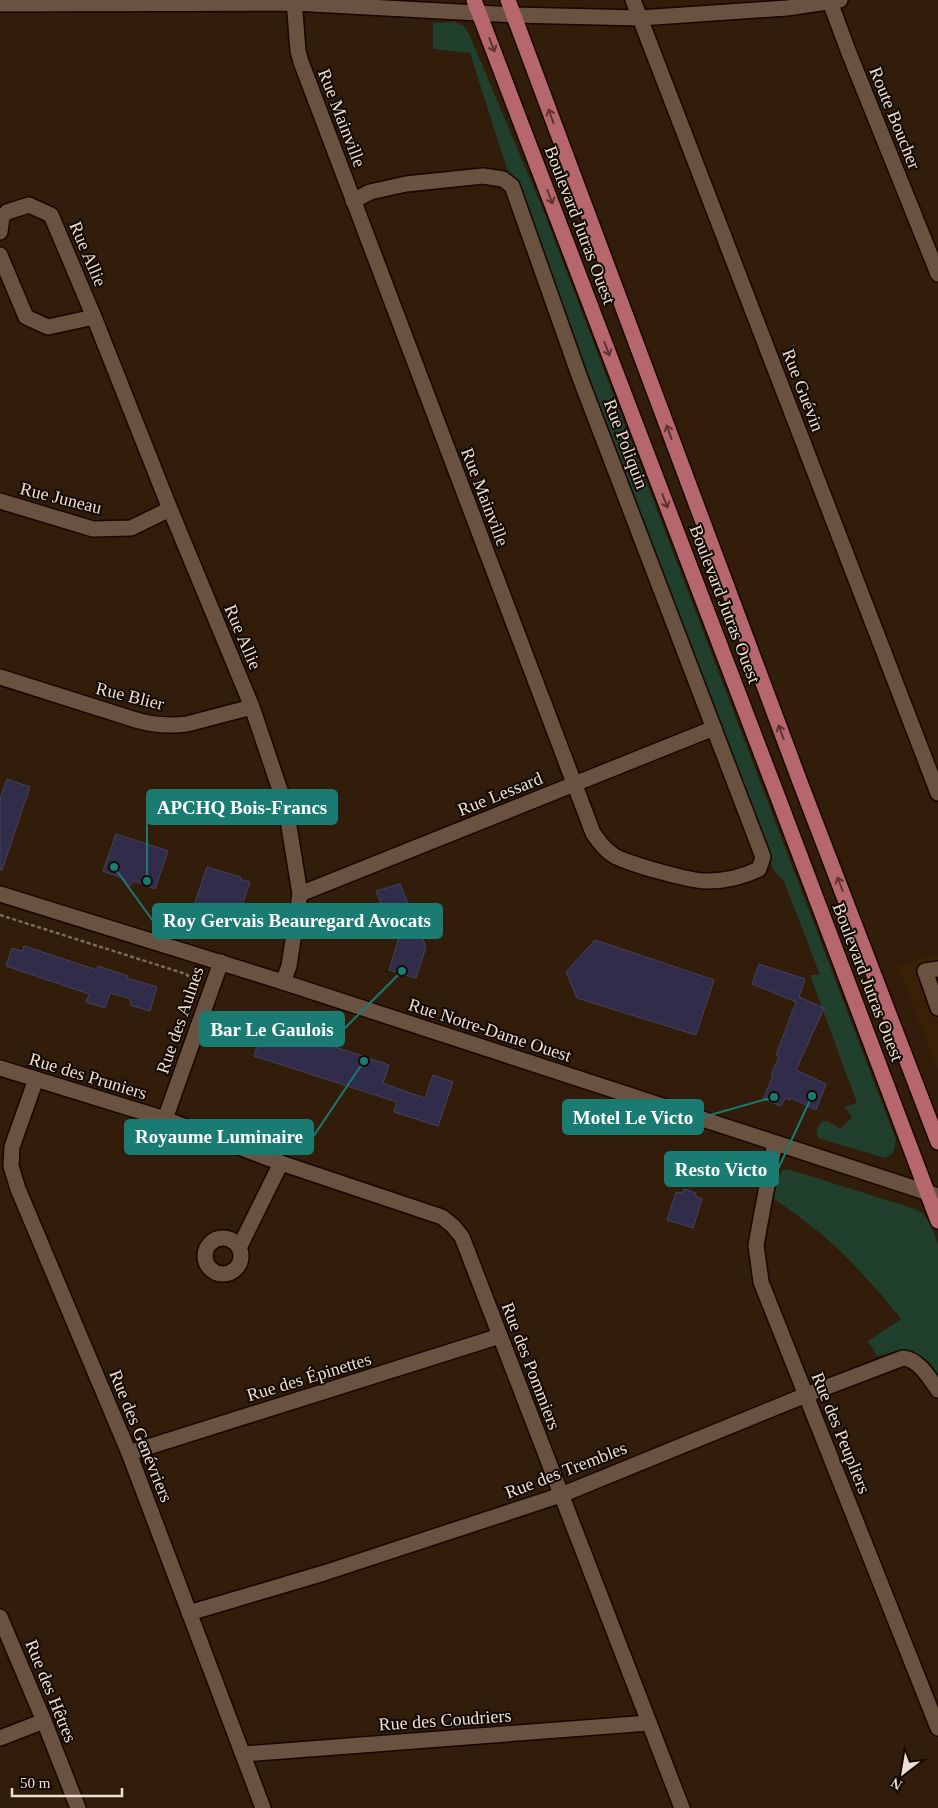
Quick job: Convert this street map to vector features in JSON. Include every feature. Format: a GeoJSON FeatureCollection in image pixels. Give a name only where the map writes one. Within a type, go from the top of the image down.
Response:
{"type":"FeatureCollection","features":[{"type":"Feature","properties":{"kind":"main road","name":"Boulevard Jutras Ouest"},"geometry":{"type":"LineString","coordinates":[[508,0],[800,782],[938,1142]]}},
{"type":"Feature","properties":{"kind":"main road","name":"Boulevard Jutras Ouest"},"geometry":{"type":"LineString","coordinates":[[477,6],[933,1194],[938,1221]]}},
{"type":"Feature","properties":{"kind":"main road"},"geometry":{"type":"LineString","coordinates":[[914,1077],[938,1111]]}},
{"type":"Feature","properties":{"kind":"street","name":"Rue Guévin"},"geometry":{"type":"LineString","coordinates":[[633,0],[938,793]]}},
{"type":"Feature","properties":{"kind":"street"},"geometry":{"type":"LineString","coordinates":[[0,4],[294,2],[477,6],[514,14],[640,18],[744,12],[835,1]]}},
{"type":"Feature","properties":{"kind":"street","name":"Route Boucher"},"geometry":{"type":"LineString","coordinates":[[835,1],[849,53],[938,274]]}},
{"type":"Feature","properties":{"kind":"street","name":"Rue Mainville"},"geometry":{"type":"LineString","coordinates":[[294,2],[298,51],[301,62],[593,833],[601,846],[615,857],[663,872],[705,882],[744,877],[759,869]]}},
{"type":"Feature","properties":{"kind":"street","name":"Rue Poliquin"},"geometry":{"type":"LineString","coordinates":[[353,200],[370,192],[406,184],[483,176],[503,179],[512,186],[580,378],[763,857],[759,869]]}},
{"type":"Feature","properties":{"kind":"street","name":"Rue Allie"},"geometry":{"type":"LineString","coordinates":[[0,232],[2,217],[7,212],[29,205],[51,215],[252,708],[286,808],[300,894],[289,966],[283,982]]}},
{"type":"Feature","properties":{"kind":"street"},"geometry":{"type":"LineString","coordinates":[[0,255],[26,317],[48,327],[94,317]]}},
{"type":"Feature","properties":{"kind":"street","name":"Rue Juneau"},"geometry":{"type":"LineString","coordinates":[[0,501],[93,529],[131,528],[170,509]]}},
{"type":"Feature","properties":{"kind":"street","name":"Rue Blier"},"geometry":{"type":"LineString","coordinates":[[0,677],[136,720],[157,724],[187,724],[252,708]]}},
{"type":"Feature","properties":{"kind":"street","name":"Rue Lessard"},"geometry":{"type":"LineString","coordinates":[[300,894],[714,728]]}},
{"type":"Feature","properties":{"kind":"street","name":"Rue Notre-Dame Ouest"},"geometry":{"type":"LineString","coordinates":[[0,894],[283,982],[933,1194]]}},
{"type":"Feature","properties":{"kind":"street","name":"Rue des Aulnes"},"geometry":{"type":"LineString","coordinates":[[165,1119],[220,962]]}},
{"type":"Feature","properties":{"kind":"street"},"geometry":{"type":"LineString","coordinates":[[938,969],[925,971],[938,1008]]}},
{"type":"Feature","properties":{"kind":"street","name":"Rue des Pruniers"},"geometry":{"type":"LineString","coordinates":[[0,1068],[165,1119]]}},
{"type":"Feature","properties":{"kind":"street","name":"Rue des Genévriers"},"geometry":{"type":"LineString","coordinates":[[36,1079],[12,1147],[11,1166],[18,1189],[129,1452],[263,1808]]}},
{"type":"Feature","properties":{"kind":"street","name":"Rue des Pommiers"},"geometry":{"type":"LineString","coordinates":[[165,1119],[281,1163],[442,1217],[462,1237],[682,1808]]}},
{"type":"Feature","properties":{"kind":"street","name":"Rue des Peupliers"},"geometry":{"type":"LineString","coordinates":[[775,1143],[756,1245],[757,1263],[762,1282],[935,1711],[938,1728]]}},
{"type":"Feature","properties":{"kind":"street"},"geometry":{"type":"LineString","coordinates":[[239,1248],[281,1163]]}},
{"type":"Feature","properties":{"kind":"street","name":"Rue des Épinettes"},"geometry":{"type":"LineString","coordinates":[[129,1452],[500,1336]]}},
{"type":"Feature","properties":{"kind":"street","name":"Rue des Trembles"},"geometry":{"type":"LineString","coordinates":[[189,1613],[324,1573],[561,1495],[806,1395],[903,1358],[909,1358],[915,1362],[938,1390]]}},
{"type":"Feature","properties":{"kind":"street","name":"Rue des Hêtres"},"geometry":{"type":"LineString","coordinates":[[0,1617],[78,1808]]}},
{"type":"Feature","properties":{"kind":"street"},"geometry":{"type":"LineString","coordinates":[[0,1738],[44,1722]]}},
{"type":"Feature","properties":{"kind":"street","name":"Rue des Coudriers"},"geometry":{"type":"LineString","coordinates":[[243,1754],[649,1723]]}},
{"type":"Feature","properties":{"kind":"path"},"geometry":{"type":"LineString","coordinates":[[0,915],[186,974],[196,984]]}},
{"type":"Feature","properties":{"kind":"shaded area"},"geometry":{"type":"Polygon","coordinates":[[[938,953],[938,1072],[898,966],[938,953]]]}},
{"type":"Feature","properties":{"kind":"green space"},"geometry":{"type":"Polygon","coordinates":[[[455,22],[465,27],[470,36],[544,212],[896,1140],[893,1153],[885,1158],[818,1138],[816,1130],[822,1121],[828,1121],[840,1129],[852,1117],[844,1107],[857,1103],[810,975],[820,975],[784,881],[774,871],[743,793],[506,166],[470,53],[433,49],[433,23],[455,22]]]}},
{"type":"Feature","properties":{"kind":"green space"},"geometry":{"type":"Polygon","coordinates":[[[788,1169],[915,1209],[922,1213],[929,1221],[938,1244],[938,1377],[924,1361],[912,1353],[899,1351],[877,1356],[868,1341],[901,1319],[860,1271],[837,1248],[773,1198],[781,1173],[783,1170],[788,1169]]]}},
{"type":"Feature","properties":{"kind":"building"},"geometry":{"type":"Polygon","coordinates":[[[7,779],[30,787],[2,870],[0,870],[0,799],[7,779]]]}},
{"type":"Feature","properties":{"kind":"building"},"geometry":{"type":"Polygon","coordinates":[[[116,834],[168,851],[155,889],[134,881],[128,887],[124,879],[103,871],[116,834]]]}},
{"type":"Feature","properties":{"kind":"building"},"geometry":{"type":"Polygon","coordinates":[[[207,867],[241,877],[240,879],[250,882],[235,926],[192,911],[207,867]]]}},
{"type":"Feature","properties":{"kind":"building"},"geometry":{"type":"Polygon","coordinates":[[[400,884],[426,947],[416,978],[389,970],[399,938],[393,922],[389,924],[376,891],[400,884]]]}},
{"type":"Feature","properties":{"kind":"building"},"geometry":{"type":"Polygon","coordinates":[[[595,940],[714,980],[696,1035],[577,998],[566,972],[595,940]]]}},
{"type":"Feature","properties":{"kind":"building"},"geometry":{"type":"Polygon","coordinates":[[[24,946],[97,970],[98,966],[128,976],[127,978],[157,987],[150,1011],[130,1005],[131,999],[110,993],[105,1008],[86,1002],[89,994],[6,966],[12,948],[22,951],[24,946]]]}},
{"type":"Feature","properties":{"kind":"building"},"geometry":{"type":"Polygon","coordinates":[[[759,964],[805,979],[799,997],[824,1008],[796,1070],[826,1084],[816,1110],[791,1098],[790,1100],[785,1098],[781,1106],[763,1099],[773,1076],[771,1075],[779,1056],[776,1055],[796,1002],[752,984],[759,964]]]}},
{"type":"Feature","properties":{"kind":"building"},"geometry":{"type":"Polygon","coordinates":[[[266,1019],[321,1038],[320,1042],[389,1065],[383,1083],[407,1092],[425,1098],[433,1075],[453,1082],[438,1126],[394,1112],[397,1102],[254,1056],[266,1019]]]}},
{"type":"Feature","properties":{"kind":"building"},"geometry":{"type":"Polygon","coordinates":[[[684,1189],[696,1193],[695,1196],[702,1199],[693,1228],[667,1220],[676,1192],[682,1193],[684,1189]]]}},
{"type":"Feature","properties":{"kind":"place","name":"Roy Gervais Beauregard Avocats"},"geometry":{"type":"Point","coordinates":[114,867]}},
{"type":"Feature","properties":{"kind":"place","name":"APCHQ Bois-Francs"},"geometry":{"type":"Point","coordinates":[147,881]}},
{"type":"Feature","properties":{"kind":"place","name":"Bar Le Gaulois"},"geometry":{"type":"Point","coordinates":[402,971]}},
{"type":"Feature","properties":{"kind":"place","name":"Royaume Luminaire"},"geometry":{"type":"Point","coordinates":[364,1061]}},
{"type":"Feature","properties":{"kind":"place","name":"Resto Victo"},"geometry":{"type":"Point","coordinates":[812,1096]}},
{"type":"Feature","properties":{"kind":"place","name":"Motel Le Victo"},"geometry":{"type":"Point","coordinates":[774,1097]}}]}
